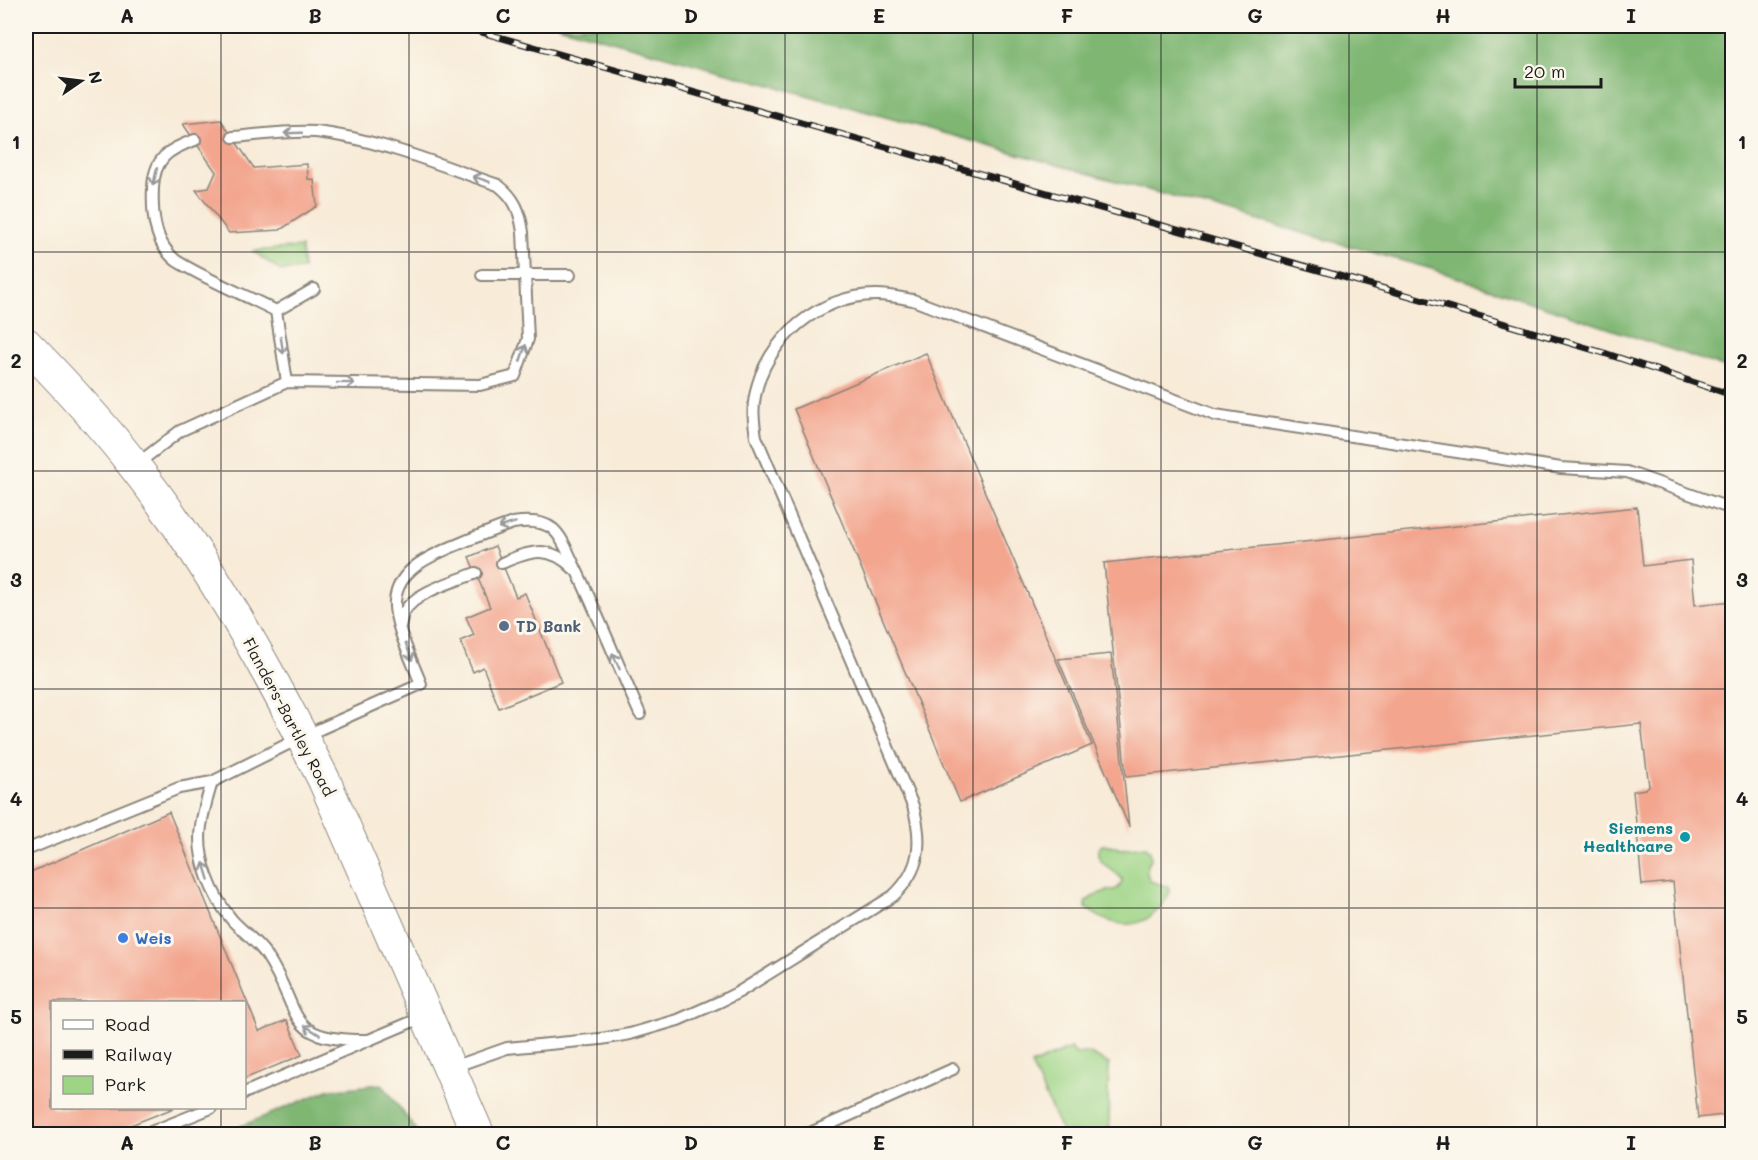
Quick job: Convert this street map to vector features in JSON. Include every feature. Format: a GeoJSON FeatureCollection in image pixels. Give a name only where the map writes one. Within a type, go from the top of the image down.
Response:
{"type":"FeatureCollection","features":[{"type":"Feature","properties":{"kind":"street","name":"Flanders-Bartley Road"},"geometry":{"type":"LineString","coordinates":[[26,344],[135,466],[195,552],[241,627],[324,780],[478,1134]]}},
{"type":"Feature","properties":{"kind":"lane"},"geometry":{"type":"LineString","coordinates":[[135,466],[180,431],[287,382],[480,385],[515,376],[528,339],[524,232],[517,204],[498,185],[401,152],[338,136],[315,132],[294,132],[233,137]]}},
{"type":"Feature","properties":{"kind":"lane"},"geometry":{"type":"LineString","coordinates":[[195,140],[177,146],[165,154],[157,167],[153,185],[153,206],[156,226],[163,246],[178,262],[276,311]]}},
{"type":"Feature","properties":{"kind":"lane"},"geometry":{"type":"LineString","coordinates":[[482,275],[570,275]]}},
{"type":"Feature","properties":{"kind":"lane"},"geometry":{"type":"LineString","coordinates":[[276,311],[314,289]]}},
{"type":"Feature","properties":{"kind":"lane"},"geometry":{"type":"LineString","coordinates":[[450,1068],[507,1047],[580,1042],[630,1034],[657,1027],[698,1011],[739,992],[893,896],[912,872],[919,848],[918,827],[913,806],[756,437],[753,405],[762,371],[776,348],[795,327],[825,307],[846,299],[877,295],[914,300],[1215,415],[1561,468],[1627,472],[1732,509]]}},
{"type":"Feature","properties":{"kind":"lane"},"geometry":{"type":"LineString","coordinates":[[276,311],[287,382]]}},
{"type":"Feature","properties":{"kind":"lane"},"geometry":{"type":"LineString","coordinates":[[26,850],[178,788],[212,782],[302,737],[421,684],[400,626],[395,601],[399,586],[407,574],[431,556],[513,523],[527,521],[543,523],[553,529],[562,541],[640,714]]}},
{"type":"Feature","properties":{"kind":"lane"},"geometry":{"type":"LineString","coordinates":[[502,563],[528,552],[547,553],[570,566],[582,582]]}},
{"type":"Feature","properties":{"kind":"lane"},"geometry":{"type":"LineString","coordinates":[[400,626],[404,612],[417,598],[476,573]]}},
{"type":"Feature","properties":{"kind":"lane"},"geometry":{"type":"LineString","coordinates":[[212,782],[200,828],[203,863],[218,900],[233,920],[262,948],[273,965],[295,1015],[306,1028],[318,1035],[332,1038],[368,1040]]}},
{"type":"Feature","properties":{"kind":"lane"},"geometry":{"type":"LineString","coordinates":[[246,1092],[426,1015]]}},
{"type":"Feature","properties":{"kind":"lane"},"geometry":{"type":"LineString","coordinates":[[808,1134],[952,1069]]}},
{"type":"Feature","properties":{"kind":"lane"},"geometry":{"type":"LineString","coordinates":[[146,1134],[206,1109]]}},
{"type":"Feature","properties":{"kind":"green space"},"geometry":{"type":"Polygon","coordinates":[[[558,26],[1732,26],[1732,370],[1432,269],[558,26]]]}},
{"type":"Feature","properties":{"kind":"green space"},"geometry":{"type":"Polygon","coordinates":[[[301,247],[303,269],[281,271],[253,251],[301,247]]]}},
{"type":"Feature","properties":{"kind":"green space"},"geometry":{"type":"Polygon","coordinates":[[[1102,845],[1121,849],[1145,846],[1150,851],[1151,859],[1147,870],[1150,881],[1169,887],[1170,892],[1154,914],[1133,924],[1122,924],[1098,916],[1086,908],[1085,903],[1092,897],[1117,889],[1122,883],[1119,875],[1100,859],[1098,849],[1102,845]]]}},
{"type":"Feature","properties":{"kind":"green space"},"geometry":{"type":"Polygon","coordinates":[[[1071,1048],[1076,1054],[1086,1053],[1109,1064],[1110,1134],[1063,1134],[1031,1065],[1071,1048]]]}},
{"type":"Feature","properties":{"kind":"green space"},"geometry":{"type":"Polygon","coordinates":[[[382,1084],[419,1134],[222,1134],[328,1090],[382,1084]]]}},
{"type":"Feature","properties":{"kind":"building"},"geometry":{"type":"Polygon","coordinates":[[[221,120],[254,168],[307,164],[308,179],[314,180],[317,206],[280,230],[229,233],[196,190],[209,188],[216,172],[183,124],[221,120]]]}},
{"type":"Feature","properties":{"kind":"building"},"geometry":{"type":"Polygon","coordinates":[[[926,353],[1092,745],[960,802],[794,409],[926,353]]]}},
{"type":"Feature","properties":{"kind":"building","name":"Siemens Healthcare"},"geometry":{"type":"Polygon","coordinates":[[[1637,507],[1643,566],[1691,560],[1695,605],[1732,601],[1732,1114],[1698,1118],[1673,882],[1642,885],[1633,791],[1649,786],[1641,724],[1126,777],[1104,563],[1637,507]]]}},
{"type":"Feature","properties":{"kind":"building","name":"TD Bank"},"geometry":{"type":"Polygon","coordinates":[[[495,546],[516,597],[525,593],[561,682],[499,708],[483,667],[473,672],[460,641],[474,635],[466,617],[490,607],[469,557],[495,546]]]}},
{"type":"Feature","properties":{"kind":"building"},"geometry":{"type":"Polygon","coordinates":[[[1111,654],[1129,827],[1058,659],[1111,654]]]}},
{"type":"Feature","properties":{"kind":"building","name":"Weis"},"geometry":{"type":"Polygon","coordinates":[[[169,812],[259,1031],[287,1020],[302,1055],[246,1078],[246,1001],[51,1001],[51,1109],[171,1109],[108,1134],[26,1134],[26,874],[169,812]]]}},
{"type":"Feature","properties":{"kind":"railway"},"geometry":{"type":"LineString","coordinates":[[460,26],[1438,304],[1604,353],[1732,395]]}},
{"type":"Feature","properties":{"kind":"place","name":"TD Bank"},"geometry":{"type":"Point","coordinates":[504,626]}},
{"type":"Feature","properties":{"kind":"place","name":"Siemens Healthcare"},"geometry":{"type":"Point","coordinates":[1685,837]}},
{"type":"Feature","properties":{"kind":"place","name":"Weis"},"geometry":{"type":"Point","coordinates":[123,938]}}]}
